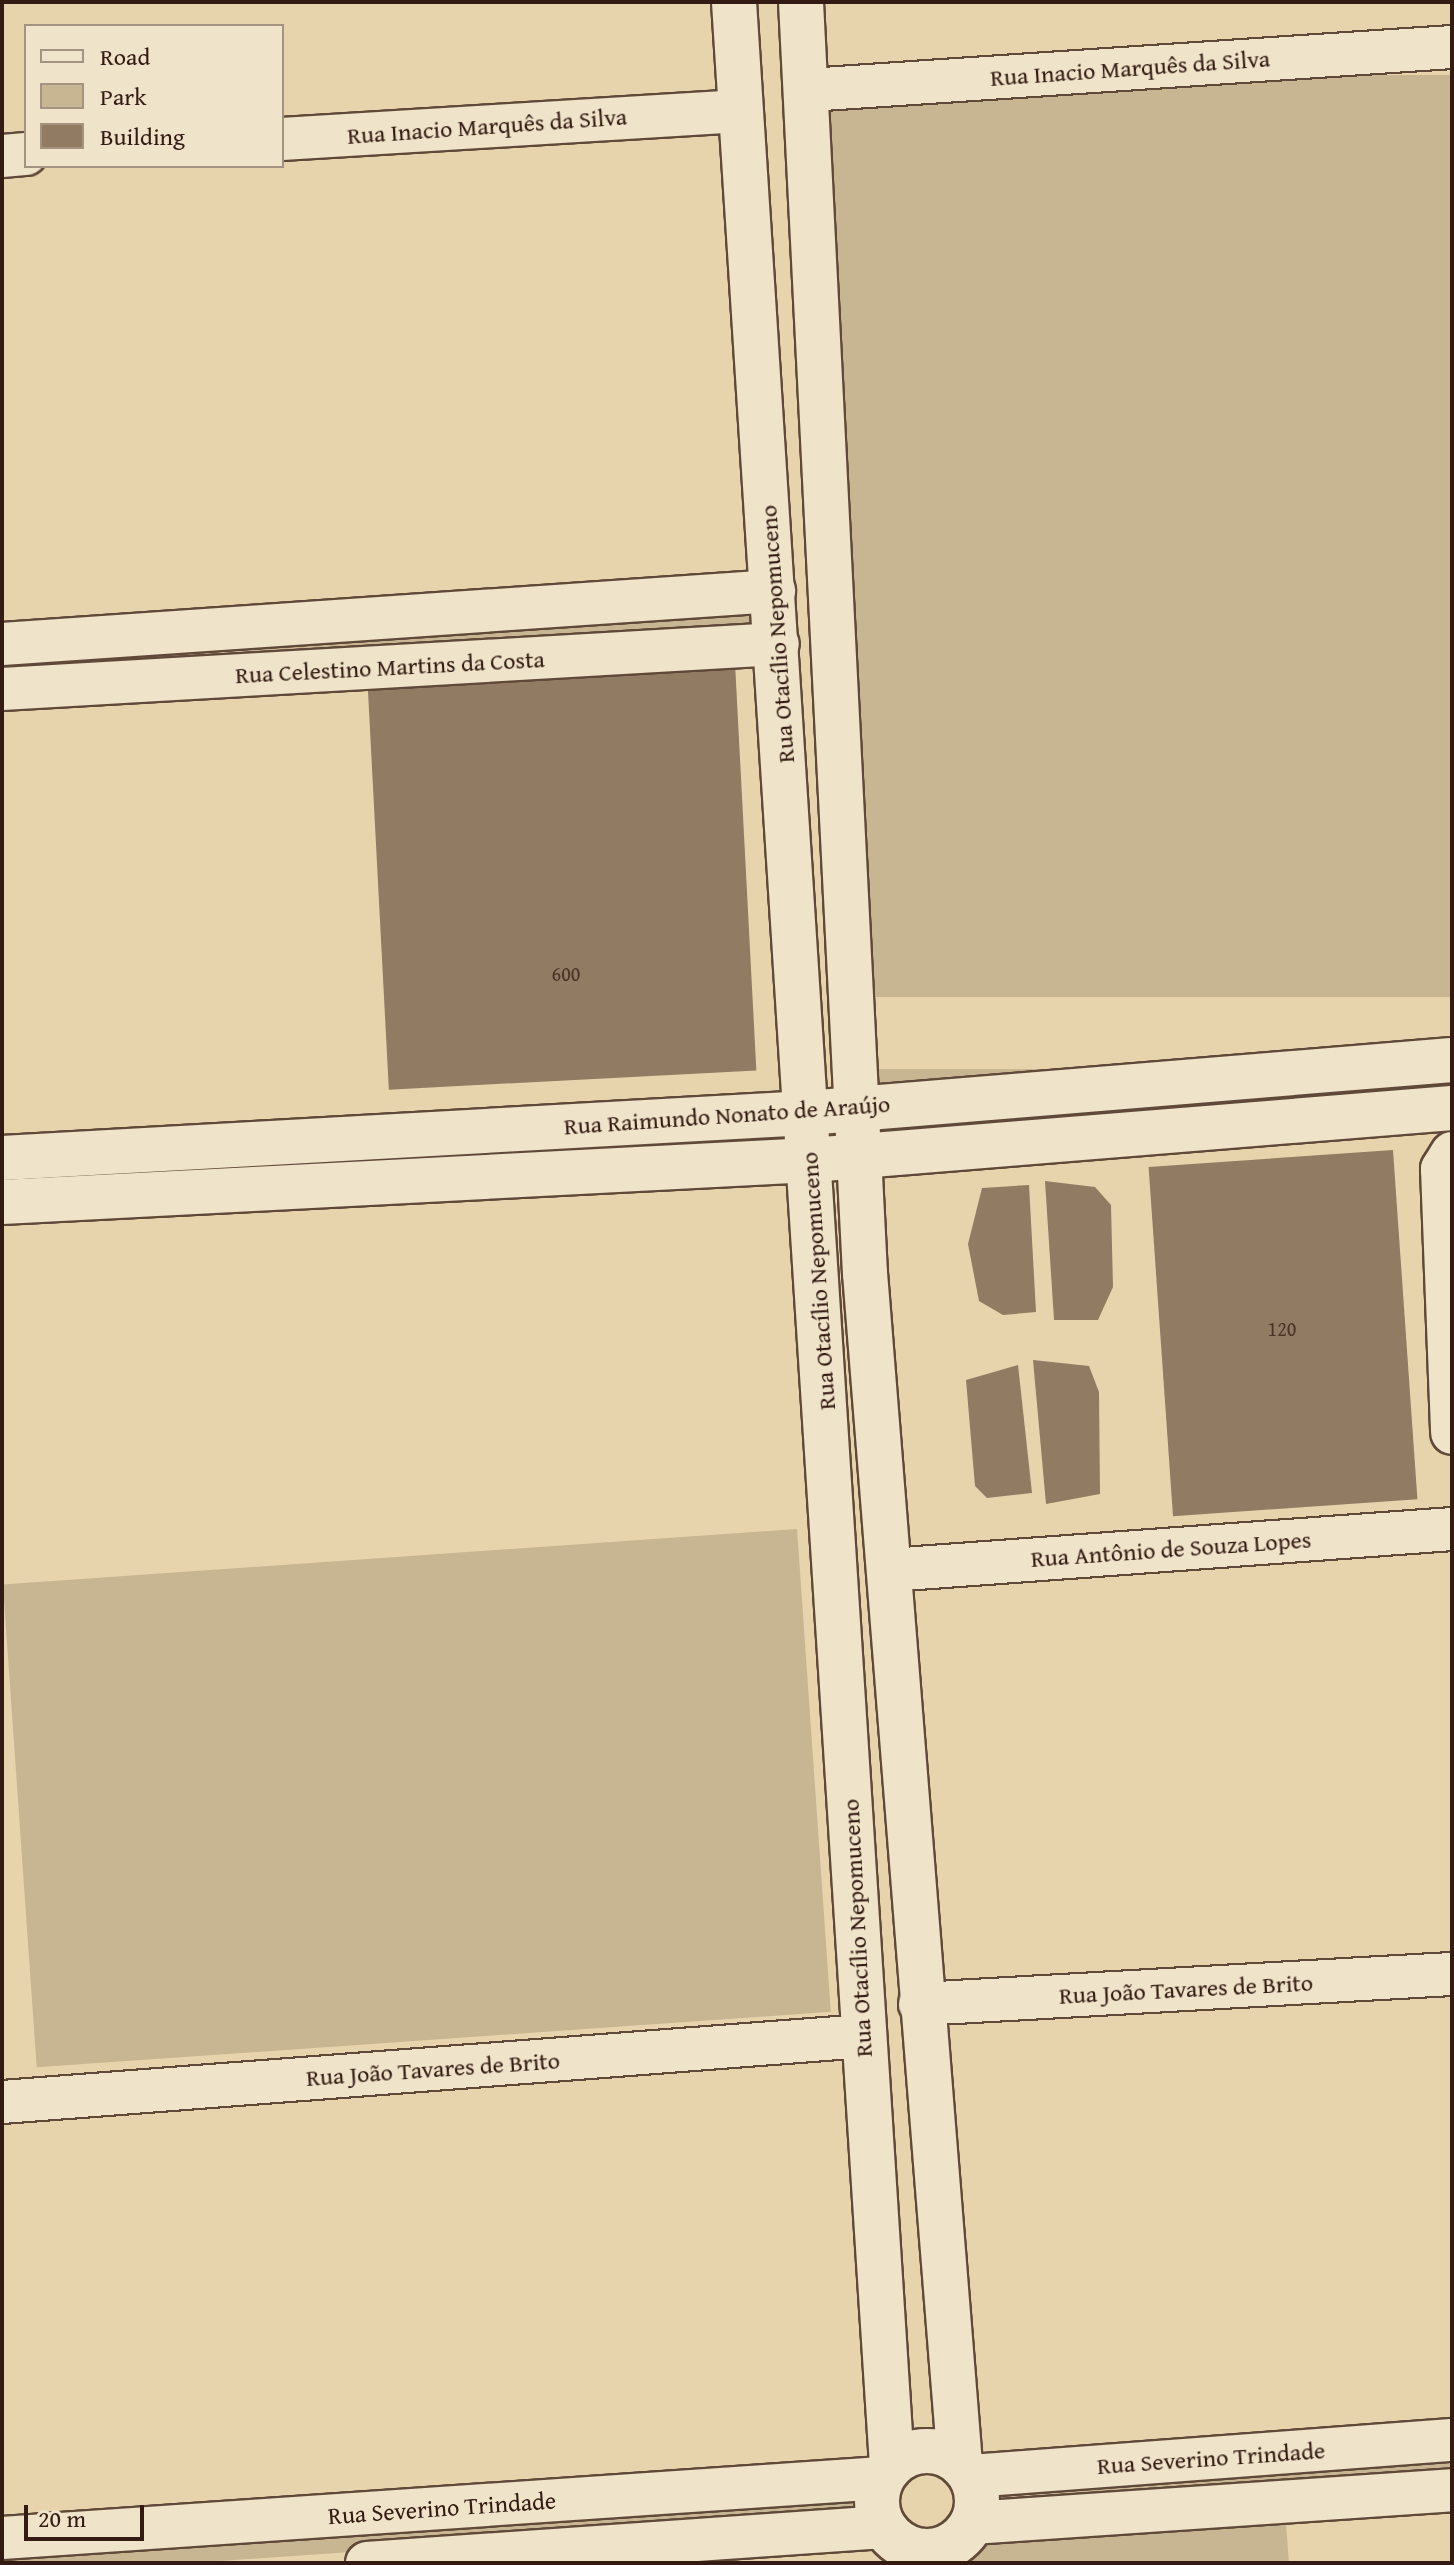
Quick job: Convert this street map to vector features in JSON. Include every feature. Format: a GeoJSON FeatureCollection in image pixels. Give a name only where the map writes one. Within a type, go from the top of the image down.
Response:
{"type":"FeatureCollection","features":[{"type":"Feature","properties":{"kind":"street","name":"Rua Otacílio Nepomuceno"},"geometry":{"type":"LineString","coordinates":[[734,2],[811,1160],[887,2471]]}},
{"type":"Feature","properties":{"kind":"street","name":"Rua Otacílio Nepomuceno"},"geometry":{"type":"LineString","coordinates":[[801,2],[808,90],[858,1155],[920,2004],[965,2469]]}},
{"type":"Feature","properties":{"kind":"street","name":"Rua Inacio Marquês da Silva"},"geometry":{"type":"LineString","coordinates":[[808,90],[1452,47]]}},
{"type":"Feature","properties":{"kind":"street","name":"Rua Inacio Marquês da Silva"},"geometry":{"type":"LineString","coordinates":[[284,139],[740,111]]}},
{"type":"Feature","properties":{"kind":"street"},"geometry":{"type":"LineString","coordinates":[[2,156],[24,154]]}},
{"type":"Feature","properties":{"kind":"street","name":"Rua Celestino Martins da Costa"},"geometry":{"type":"LineString","coordinates":[[13,643],[774,591]]}},
{"type":"Feature","properties":{"kind":"street"},"geometry":{"type":"LineString","coordinates":[[13,643],[17,688]]}},
{"type":"Feature","properties":{"kind":"street","name":"Rua Celestino Martins da Costa"},"geometry":{"type":"LineString","coordinates":[[17,688],[778,644]]}},
{"type":"Feature","properties":{"kind":"street","name":"Rua Raimundo Nonato de Araújo"},"geometry":{"type":"LineString","coordinates":[[2,1158],[807,1113],[1452,1060]]}},
{"type":"Feature","properties":{"kind":"street","name":"Rua Raimundo Nonato de Araújo"},"geometry":{"type":"LineString","coordinates":[[2,1202],[811,1160],[1452,1108]]}},
{"type":"Feature","properties":{"kind":"street"},"geometry":{"type":"LineString","coordinates":[[1452,1153],[1442,1169],[1452,1433]]}},
{"type":"Feature","properties":{"kind":"street","name":"Rua Antônio de Souza Lopes"},"geometry":{"type":"LineString","coordinates":[[890,1570],[1452,1529]]}},
{"type":"Feature","properties":{"kind":"street","name":"Rua João Tavares de Brito"},"geometry":{"type":"LineString","coordinates":[[920,2004],[1452,1974]]}},
{"type":"Feature","properties":{"kind":"street","name":"Rua João Tavares de Brito"},"geometry":{"type":"LineString","coordinates":[[2,2102],[864,2036]]}},
{"type":"Feature","properties":{"kind":"street","name":"Rua Severino Trindade"},"geometry":{"type":"LineString","coordinates":[[965,2469],[1452,2440]]}},
{"type":"Feature","properties":{"kind":"street"},"geometry":{"type":"LineString","coordinates":[[933,2451],[965,2469],[977,2507],[966,2541],[922,2551],[892,2544],[878,2503],[887,2471],[933,2451]]}},
{"type":"Feature","properties":{"kind":"street","name":"Rua Severino Trindade"},"geometry":{"type":"LineString","coordinates":[[2,2538],[887,2471]]}},
{"type":"Feature","properties":{"kind":"street","name":"Rua Severino Trindade"},"geometry":{"type":"LineString","coordinates":[[966,2541],[1452,2490]]}},
{"type":"Feature","properties":{"kind":"street","name":"Rua Severino Trindade"},"geometry":{"type":"LineString","coordinates":[[367,2563],[892,2544]]}},
{"type":"Feature","properties":{"kind":"green space"},"geometry":{"type":"Polygon","coordinates":[[[827,75],[1452,75],[1452,997],[827,997],[827,75]]]}},
{"type":"Feature","properties":{"kind":"green space"},"geometry":{"type":"Polygon","coordinates":[[[763,601],[767,635],[41,678],[36,651],[763,601]]]}},
{"type":"Feature","properties":{"kind":"green space"},"geometry":{"type":"Polygon","coordinates":[[[869,1069],[1452,1069],[1452,1093],[869,1093],[869,1069]]]}},
{"type":"Feature","properties":{"kind":"green space"},"geometry":{"type":"Polygon","coordinates":[[[797,1529],[831,2012],[37,2067],[3,1585],[797,1529]]]}},
{"type":"Feature","properties":{"kind":"green space"},"geometry":{"type":"Polygon","coordinates":[[[1452,2445],[1452,2484],[981,2503],[980,2490],[1452,2445]]]}},
{"type":"Feature","properties":{"kind":"green space"},"geometry":{"type":"Polygon","coordinates":[[[864,2489],[866,2516],[193,2563],[2,2563],[2,2549],[864,2489]]]}},
{"type":"Feature","properties":{"kind":"green space"},"geometry":{"type":"Polygon","coordinates":[[[1285,2511],[1289,2563],[970,2563],[967,2537],[1285,2511]]]}},
{"type":"Feature","properties":{"kind":"green space"},"geometry":{"type":"Polygon","coordinates":[[[957,2548],[958,2563],[903,2563],[902,2553],[957,2548]]]}},
{"type":"Feature","properties":{"kind":"building"},"geometry":{"type":"Polygon","coordinates":[[[735,663],[756,1070],[389,1090],[368,682],[735,663]]]}},
{"type":"Feature","properties":{"kind":"building"},"geometry":{"type":"Polygon","coordinates":[[[1393,1150],[1417,1499],[1173,1516],[1149,1167],[1393,1150]]]}},
{"type":"Feature","properties":{"kind":"building"},"geometry":{"type":"Polygon","coordinates":[[[1045,1181],[1095,1187],[1111,1205],[1113,1287],[1098,1320],[1054,1320],[1045,1181]]]}},
{"type":"Feature","properties":{"kind":"building"},"geometry":{"type":"Polygon","coordinates":[[[1029,1185],[1036,1312],[1003,1315],[979,1301],[968,1244],[982,1188],[1029,1185]]]}},
{"type":"Feature","properties":{"kind":"building"},"geometry":{"type":"Polygon","coordinates":[[[1033,1360],[1089,1366],[1099,1392],[1100,1494],[1046,1504],[1033,1360]]]}},
{"type":"Feature","properties":{"kind":"building"},"geometry":{"type":"Polygon","coordinates":[[[1018,1365],[1032,1493],[987,1498],[975,1486],[966,1380],[1018,1365]]]}}]}
